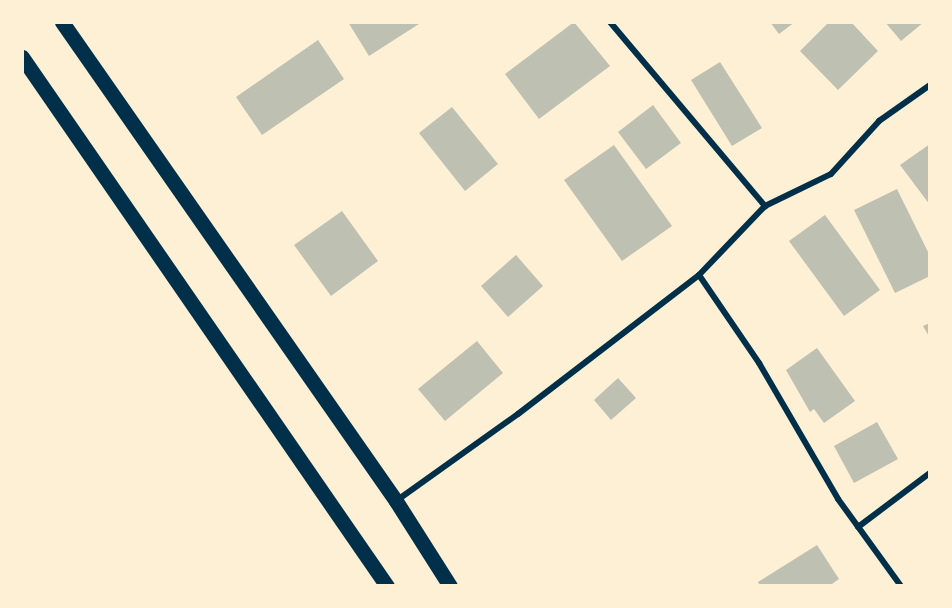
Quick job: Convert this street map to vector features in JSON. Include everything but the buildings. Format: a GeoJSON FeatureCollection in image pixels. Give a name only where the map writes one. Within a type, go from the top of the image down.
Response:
{"type":"FeatureCollection","features":[{"type":"Feature","properties":{"kind":"main road"},"geometry":{"type":"LineString","coordinates":[[62,22],[396,501],[450,585]]}},
{"type":"Feature","properties":{"kind":"main road"},"geometry":{"type":"LineString","coordinates":[[22,57],[387,585]]}},
{"type":"Feature","properties":{"kind":"street"},"geometry":{"type":"LineString","coordinates":[[610,22],[765,206]]}},
{"type":"Feature","properties":{"kind":"street"},"geometry":{"type":"LineString","coordinates":[[396,501],[518,414],[699,274],[765,206],[831,174],[879,121],[928,89]]}},
{"type":"Feature","properties":{"kind":"street"},"geometry":{"type":"LineString","coordinates":[[699,274],[759,363],[858,527],[901,585]]}},
{"type":"Feature","properties":{"kind":"street"},"geometry":{"type":"LineString","coordinates":[[858,527],[930,473]]}}]}
